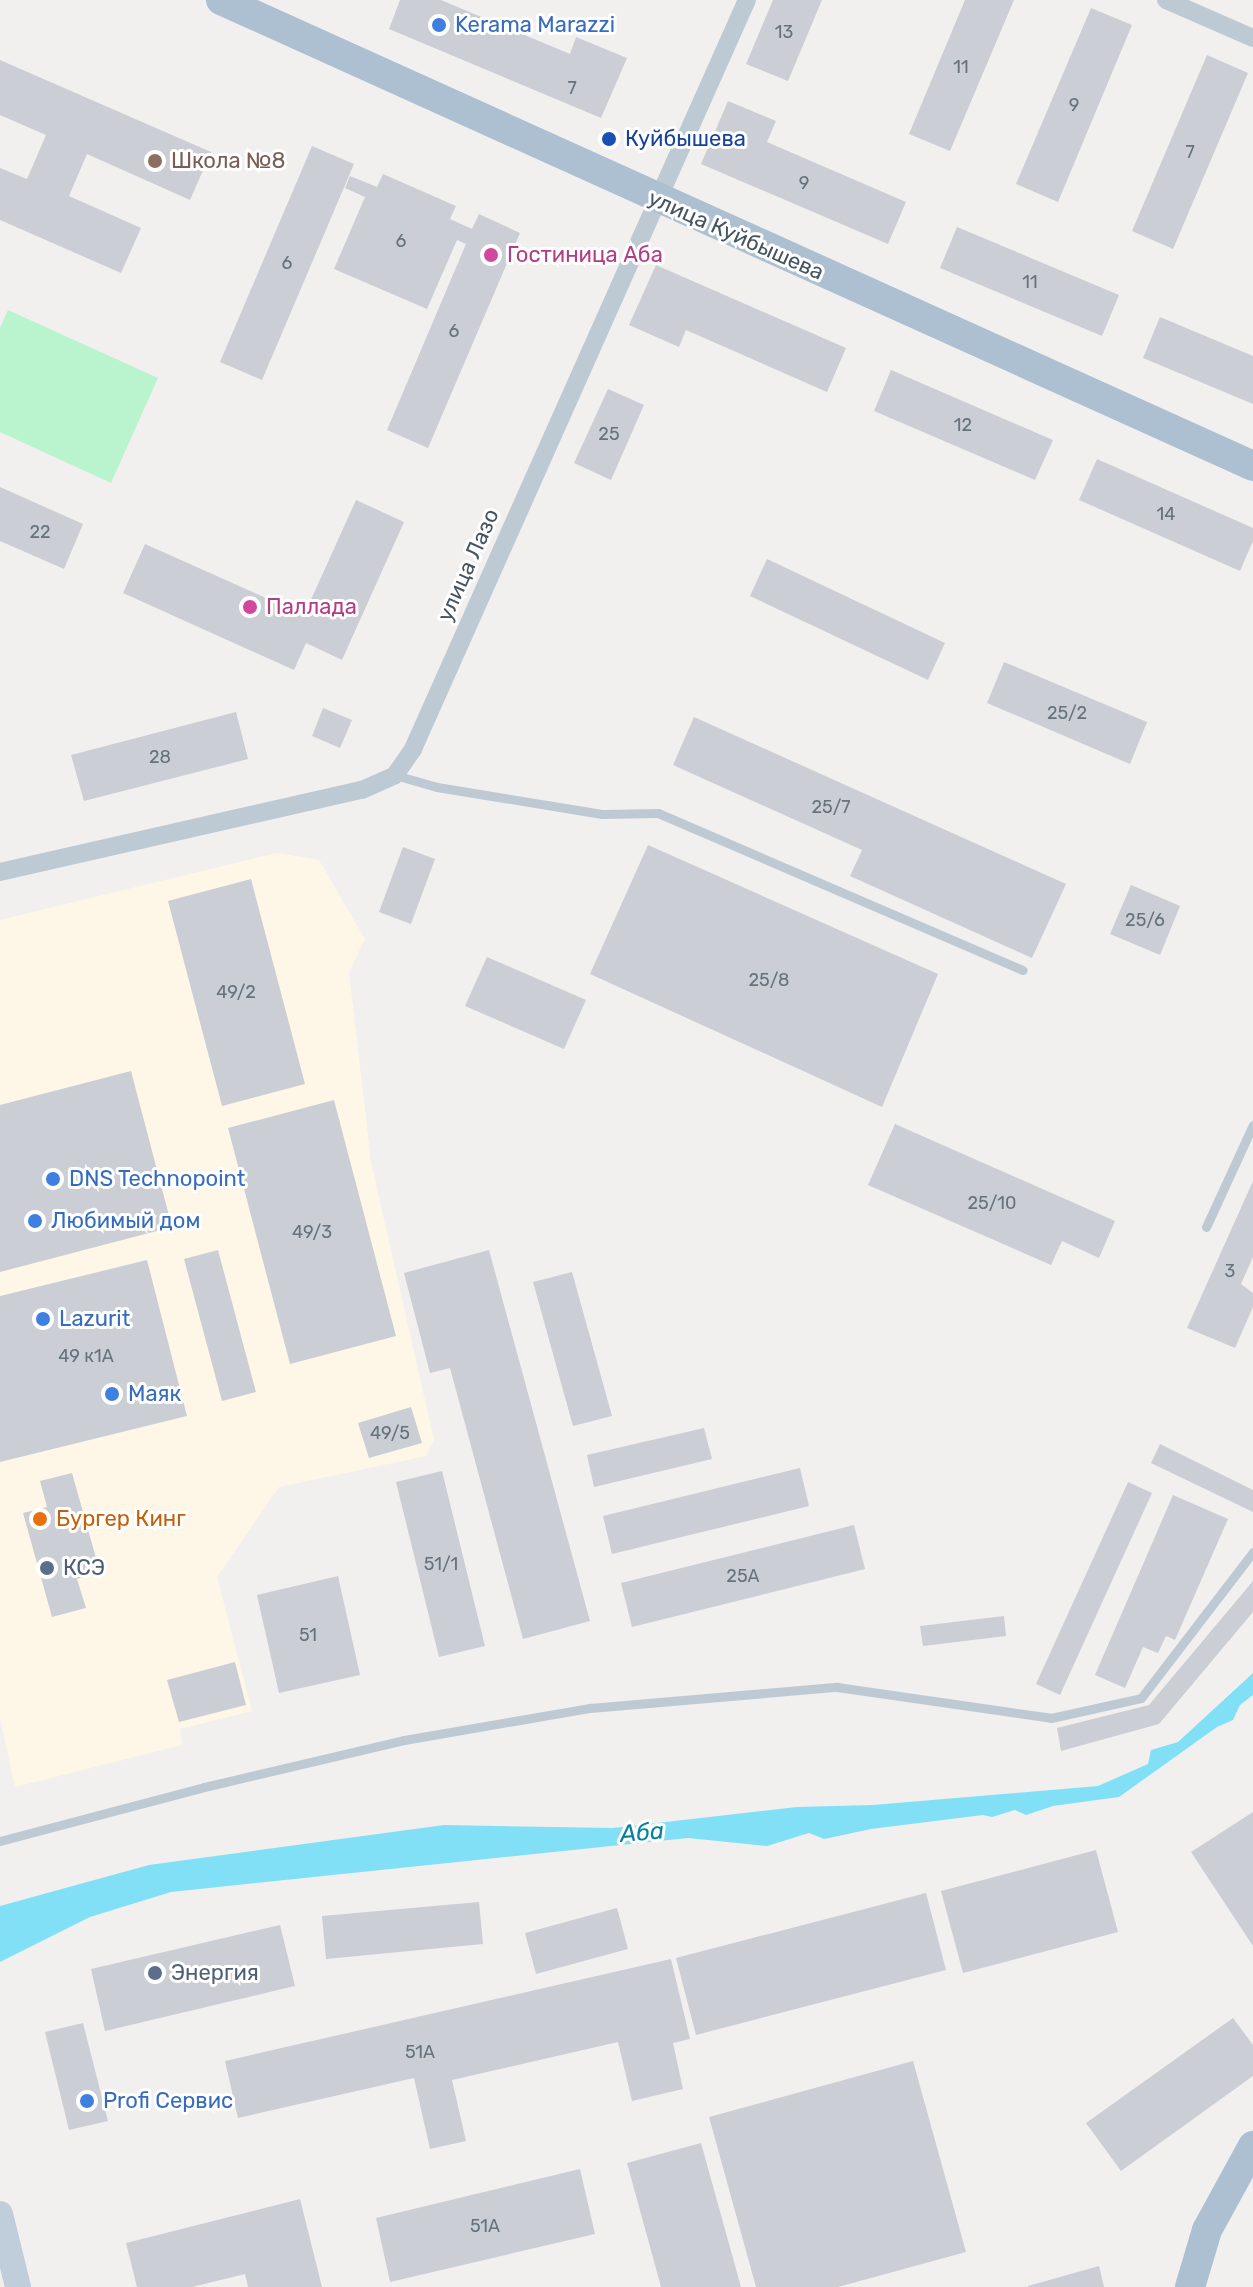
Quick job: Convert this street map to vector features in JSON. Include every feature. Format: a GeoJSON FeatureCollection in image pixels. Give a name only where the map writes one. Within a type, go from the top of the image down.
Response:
{"type":"FeatureCollection","features":[{"type":"Feature","properties":{"kind":"main road","name":"улица Куйбышева"},"geometry":{"type":"LineString","coordinates":[[221,0],[357,59],[659,201],[1253,466]]}},
{"type":"Feature","properties":{"kind":"main road"},"geometry":{"type":"LineString","coordinates":[[1190,2287],[1207,2230],[1253,2146]]}},
{"type":"Feature","properties":{"kind":"main road"},"geometry":{"type":"LineString","coordinates":[[0,2214],[18,2287]]}},
{"type":"Feature","properties":{"kind":"street","name":"улица Лазо"},"geometry":{"type":"LineString","coordinates":[[395,775],[413,749],[747,0]]}},
{"type":"Feature","properties":{"kind":"street"},"geometry":{"type":"LineString","coordinates":[[1166,0],[1253,38]]}},
{"type":"Feature","properties":{"kind":"street"},"geometry":{"type":"LineString","coordinates":[[0,872],[362,790],[395,775]]}},
{"type":"Feature","properties":{"kind":"lane"},"geometry":{"type":"LineString","coordinates":[[395,775],[437,787],[602,814],[658,813],[1023,970]]}},
{"type":"Feature","properties":{"kind":"lane"},"geometry":{"type":"LineString","coordinates":[[1206,1227],[1253,1125]]}},
{"type":"Feature","properties":{"kind":"lane"},"geometry":{"type":"LineString","coordinates":[[0,1841],[204,1787],[404,1740],[590,1708],[837,1687],[1051,1718],[1141,1698],[1253,1552]]}},
{"type":"Feature","properties":{"kind":"shaded area"},"geometry":{"type":"Polygon","coordinates":[[[277,853],[319,860],[365,939],[349,972],[371,1162],[434,1440],[426,1456],[279,1487],[217,1577],[252,1711],[180,1729],[182,1745],[15,1787],[0,1718],[0,920],[277,853]]]}},
{"type":"Feature","properties":{"kind":"green space"},"geometry":{"type":"Polygon","coordinates":[[[8,310],[158,378],[111,483],[0,432],[0,328],[8,310]]]}},
{"type":"Feature","properties":{"kind":"water","name":"Аба"},"geometry":{"type":"Polygon","coordinates":[[[1253,1673],[1253,1695],[1240,1705],[1233,1720],[1217,1727],[1119,1797],[1053,1806],[1026,1815],[1015,1810],[992,1817],[983,1815],[871,1829],[824,1839],[809,1833],[767,1846],[688,1838],[171,1892],[90,1917],[0,1962],[0,1906],[149,1865],[444,1825],[613,1828],[797,1807],[873,1805],[1098,1786],[1148,1764],[1151,1750],[1178,1742],[1253,1673]]]}},
{"type":"Feature","properties":{"kind":"building"},"geometry":{"type":"Polygon","coordinates":[[[400,0],[441,0],[570,54],[576,37],[627,58],[601,118],[389,29],[400,0]]]}},
{"type":"Feature","properties":{"kind":"building"},"geometry":{"type":"Polygon","coordinates":[[[773,0],[822,0],[788,81],[746,64],[773,0]]]}},
{"type":"Feature","properties":{"kind":"building"},"geometry":{"type":"Polygon","coordinates":[[[965,0],[1014,0],[950,151],[909,134],[965,0]]]}},
{"type":"Feature","properties":{"kind":"building"},"geometry":{"type":"Polygon","coordinates":[[[1091,8],[1132,25],[1058,202],[1016,184],[1091,8]]]}},
{"type":"Feature","properties":{"kind":"building"},"geometry":{"type":"Polygon","coordinates":[[[1207,55],[1248,73],[1173,249],[1132,231],[1207,55]]]}},
{"type":"Feature","properties":{"kind":"building","name":"Школа №8"},"geometry":{"type":"Polygon","coordinates":[[[0,60],[211,152],[190,200],[87,154],[69,196],[141,228],[121,273],[0,220],[0,168],[27,179],[46,135],[0,115],[0,60]]]}},
{"type":"Feature","properties":{"kind":"building"},"geometry":{"type":"Polygon","coordinates":[[[728,101],[776,121],[767,142],[906,202],[888,244],[701,164],[728,101]]]}},
{"type":"Feature","properties":{"kind":"building"},"geometry":{"type":"Polygon","coordinates":[[[312,146],[354,164],[262,380],[220,362],[312,146]]]}},
{"type":"Feature","properties":{"kind":"building"},"geometry":{"type":"Polygon","coordinates":[[[383,174],[456,206],[450,219],[472,229],[479,214],[520,233],[428,448],[387,430],[466,244],[457,240],[427,309],[334,269],[365,197],[345,188],[350,176],[377,187],[383,174]]]}},
{"type":"Feature","properties":{"kind":"building"},"geometry":{"type":"Polygon","coordinates":[[[957,227],[1119,295],[1102,336],[940,268],[957,227]]]}},
{"type":"Feature","properties":{"kind":"building"},"geometry":{"type":"Polygon","coordinates":[[[656,265],[846,348],[827,392],[686,330],[679,347],[629,325],[656,265]]]}},
{"type":"Feature","properties":{"kind":"building"},"geometry":{"type":"Polygon","coordinates":[[[1160,317],[1253,356],[1253,404],[1143,358],[1160,317]]]}},
{"type":"Feature","properties":{"kind":"building"},"geometry":{"type":"Polygon","coordinates":[[[891,370],[1053,440],[1035,480],[874,411],[891,370]]]}},
{"type":"Feature","properties":{"kind":"building"},"geometry":{"type":"Polygon","coordinates":[[[608,389],[644,405],[611,480],[574,463],[608,389]]]}},
{"type":"Feature","properties":{"kind":"building"},"geometry":{"type":"Polygon","coordinates":[[[1097,459],[1253,528],[1253,541],[1240,571],[1079,500],[1097,459]]]}},
{"type":"Feature","properties":{"kind":"building"},"geometry":{"type":"Polygon","coordinates":[[[0,487],[83,524],[64,569],[0,541],[0,487]]]}},
{"type":"Feature","properties":{"kind":"building"},"geometry":{"type":"Polygon","coordinates":[[[356,500],[404,522],[342,660],[306,643],[294,670],[123,593],[145,544],[304,615],[356,500]]]}},
{"type":"Feature","properties":{"kind":"building"},"geometry":{"type":"Polygon","coordinates":[[[767,559],[945,643],[928,680],[750,596],[767,559]]]}},
{"type":"Feature","properties":{"kind":"building"},"geometry":{"type":"Polygon","coordinates":[[[1004,662],[1147,722],[1130,764],[987,703],[1004,662]]]}},
{"type":"Feature","properties":{"kind":"building"},"geometry":{"type":"Polygon","coordinates":[[[323,708],[352,720],[340,748],[312,736],[323,708]]]}},
{"type":"Feature","properties":{"kind":"building"},"geometry":{"type":"Polygon","coordinates":[[[236,712],[248,759],[84,801],[71,755],[236,712]]]}},
{"type":"Feature","properties":{"kind":"building"},"geometry":{"type":"Polygon","coordinates":[[[694,717],[1066,884],[1032,958],[850,876],[862,850],[673,765],[694,717]]]}},
{"type":"Feature","properties":{"kind":"building"},"geometry":{"type":"Polygon","coordinates":[[[648,845],[938,974],[882,1107],[590,974],[648,845]]]}},
{"type":"Feature","properties":{"kind":"building"},"geometry":{"type":"Polygon","coordinates":[[[403,847],[435,859],[411,924],[379,912],[403,847]]]}},
{"type":"Feature","properties":{"kind":"building"},"geometry":{"type":"Polygon","coordinates":[[[251,879],[305,1084],[222,1106],[168,901],[251,879]]]}},
{"type":"Feature","properties":{"kind":"building"},"geometry":{"type":"Polygon","coordinates":[[[1131,885],[1180,906],[1160,955],[1110,934],[1131,885]]]}},
{"type":"Feature","properties":{"kind":"building"},"geometry":{"type":"Polygon","coordinates":[[[487,957],[586,1000],[564,1049],[465,1006],[487,957]]]}},
{"type":"Feature","properties":{"kind":"building"},"geometry":{"type":"Polygon","coordinates":[[[131,1071],[172,1227],[0,1272],[0,1105],[131,1071]]]}},
{"type":"Feature","properties":{"kind":"building"},"geometry":{"type":"Polygon","coordinates":[[[334,1100],[396,1336],[290,1364],[228,1128],[334,1100]]]}},
{"type":"Feature","properties":{"kind":"building"},"geometry":{"type":"Polygon","coordinates":[[[895,1124],[1115,1221],[1099,1258],[1062,1241],[1051,1265],[868,1185],[895,1124]]]}},
{"type":"Feature","properties":{"kind":"building"},"geometry":{"type":"Polygon","coordinates":[[[1253,1181],[1253,1257],[1241,1284],[1253,1293],[1253,1307],[1235,1348],[1187,1328],[1253,1181]]]}},
{"type":"Feature","properties":{"kind":"building"},"geometry":{"type":"Polygon","coordinates":[[[218,1250],[256,1392],[222,1401],[184,1259],[218,1250]]]}},
{"type":"Feature","properties":{"kind":"building"},"geometry":{"type":"Polygon","coordinates":[[[489,1250],[590,1621],[523,1639],[450,1368],[430,1373],[404,1273],[489,1250]]]}},
{"type":"Feature","properties":{"kind":"building"},"geometry":{"type":"Polygon","coordinates":[[[147,1260],[187,1416],[0,1462],[0,1296],[147,1260]]]}},
{"type":"Feature","properties":{"kind":"building"},"geometry":{"type":"Polygon","coordinates":[[[572,1272],[612,1416],[573,1426],[533,1282],[572,1272]]]}},
{"type":"Feature","properties":{"kind":"building"},"geometry":{"type":"Polygon","coordinates":[[[411,1407],[422,1443],[369,1458],[358,1423],[411,1407]]]}},
{"type":"Feature","properties":{"kind":"building"},"geometry":{"type":"Polygon","coordinates":[[[704,1428],[712,1459],[594,1487],[587,1455],[704,1428]]]}},
{"type":"Feature","properties":{"kind":"building"},"geometry":{"type":"Polygon","coordinates":[[[1160,1444],[1253,1490],[1253,1512],[1151,1463],[1160,1444]]]}},
{"type":"Feature","properties":{"kind":"building"},"geometry":{"type":"Polygon","coordinates":[[[800,1468],[809,1506],[612,1554],[603,1516],[800,1468]]]}},
{"type":"Feature","properties":{"kind":"building"},"geometry":{"type":"Polygon","coordinates":[[[442,1471],[485,1646],[439,1657],[396,1482],[442,1471]]]}},
{"type":"Feature","properties":{"kind":"building"},"geometry":{"type":"Polygon","coordinates":[[[72,1473],[100,1572],[77,1579],[86,1608],[52,1617],[23,1513],[47,1507],[40,1481],[72,1473]]]}},
{"type":"Feature","properties":{"kind":"building"},"geometry":{"type":"Polygon","coordinates":[[[1128,1482],[1152,1493],[1060,1695],[1036,1684],[1128,1482]]]}},
{"type":"Feature","properties":{"kind":"building"},"geometry":{"type":"Polygon","coordinates":[[[1173,1495],[1228,1519],[1175,1640],[1166,1636],[1158,1653],[1143,1647],[1125,1688],[1095,1675],[1173,1495]]]}},
{"type":"Feature","properties":{"kind":"building"},"geometry":{"type":"Polygon","coordinates":[[[854,1525],[865,1569],[632,1627],[621,1583],[854,1525]]]}},
{"type":"Feature","properties":{"kind":"building"},"geometry":{"type":"Polygon","coordinates":[[[338,1576],[360,1675],[279,1693],[257,1595],[338,1576]]]}},
{"type":"Feature","properties":{"kind":"building"},"geometry":{"type":"Polygon","coordinates":[[[1253,1581],[1253,1612],[1159,1724],[1061,1751],[1057,1728],[1149,1705],[1253,1581]]]}},
{"type":"Feature","properties":{"kind":"building"},"geometry":{"type":"Polygon","coordinates":[[[1004,1616],[1006,1636],[923,1646],[920,1626],[1004,1616]]]}},
{"type":"Feature","properties":{"kind":"building"},"geometry":{"type":"Polygon","coordinates":[[[235,1662],[246,1705],[179,1722],[167,1680],[235,1662]]]}},
{"type":"Feature","properties":{"kind":"building"},"geometry":{"type":"Polygon","coordinates":[[[1253,1812],[1253,1946],[1191,1852],[1253,1812]]]}},
{"type":"Feature","properties":{"kind":"building"},"geometry":{"type":"Polygon","coordinates":[[[1096,1850],[1118,1932],[963,1973],[941,1891],[1096,1850]]]}},
{"type":"Feature","properties":{"kind":"building"},"geometry":{"type":"Polygon","coordinates":[[[926,1893],[946,1970],[696,2035],[676,1958],[926,1893]]]}},
{"type":"Feature","properties":{"kind":"building"},"geometry":{"type":"Polygon","coordinates":[[[479,1902],[483,1944],[326,1959],[322,1916],[479,1902]]]}},
{"type":"Feature","properties":{"kind":"building"},"geometry":{"type":"Polygon","coordinates":[[[617,1908],[628,1949],[536,1974],[525,1933],[617,1908]]]}},
{"type":"Feature","properties":{"kind":"building"},"geometry":{"type":"Polygon","coordinates":[[[280,1925],[295,1986],[105,2031],[91,1969],[280,1925]]]}},
{"type":"Feature","properties":{"kind":"building"},"geometry":{"type":"Polygon","coordinates":[[[671,1959],[690,2039],[673,2043],[683,2089],[632,2101],[618,2042],[452,2080],[466,2141],[430,2149],[414,2078],[238,2118],[225,2061],[671,1959]]]}},
{"type":"Feature","properties":{"kind":"building"},"geometry":{"type":"Polygon","coordinates":[[[1233,2018],[1253,2045],[1253,2076],[1121,2171],[1086,2123],[1233,2018]]]}},
{"type":"Feature","properties":{"kind":"building"},"geometry":{"type":"Polygon","coordinates":[[[83,2023],[108,2121],[69,2130],[45,2032],[83,2023]]]}},
{"type":"Feature","properties":{"kind":"building"},"geometry":{"type":"Polygon","coordinates":[[[913,2061],[966,2252],[838,2287],[756,2287],[709,2117],[913,2061]]]}},
{"type":"Feature","properties":{"kind":"building"},"geometry":{"type":"Polygon","coordinates":[[[701,2143],[741,2287],[661,2287],[627,2163],[701,2143]]]}},
{"type":"Feature","properties":{"kind":"building"},"geometry":{"type":"Polygon","coordinates":[[[580,2169],[595,2234],[390,2282],[376,2218],[580,2169]]]}},
{"type":"Feature","properties":{"kind":"building"},"geometry":{"type":"Polygon","coordinates":[[[300,2199],[322,2287],[248,2287],[245,2274],[192,2287],[137,2287],[126,2243],[300,2199]]]}},
{"type":"Feature","properties":{"kind":"building"},"geometry":{"type":"Polygon","coordinates":[[[1099,2266],[1104,2287],[1028,2287],[1028,2286],[1099,2266]]]}},
{"type":"Feature","properties":{"kind":"place","name":"Kerama Marazzi"},"geometry":{"type":"Point","coordinates":[439,25]}},
{"type":"Feature","properties":{"kind":"place","name":"Куйбышева"},"geometry":{"type":"Point","coordinates":[609,139]}},
{"type":"Feature","properties":{"kind":"place","name":"Школа №8"},"geometry":{"type":"Point","coordinates":[155,161]}},
{"type":"Feature","properties":{"kind":"place","name":"Гостиница Аба"},"geometry":{"type":"Point","coordinates":[491,255]}},
{"type":"Feature","properties":{"kind":"place","name":"Паллада"},"geometry":{"type":"Point","coordinates":[250,607]}},
{"type":"Feature","properties":{"kind":"place","name":"DNS Technopoint"},"geometry":{"type":"Point","coordinates":[53,1179]}},
{"type":"Feature","properties":{"kind":"place","name":"Любимый дом"},"geometry":{"type":"Point","coordinates":[35,1221]}},
{"type":"Feature","properties":{"kind":"place","name":"Lazurit"},"geometry":{"type":"Point","coordinates":[43,1319]}},
{"type":"Feature","properties":{"kind":"place","name":"Маяк"},"geometry":{"type":"Point","coordinates":[112,1394]}},
{"type":"Feature","properties":{"kind":"place","name":"Бургер Кинг"},"geometry":{"type":"Point","coordinates":[40,1519]}},
{"type":"Feature","properties":{"kind":"place","name":"КСЭ"},"geometry":{"type":"Point","coordinates":[47,1568]}},
{"type":"Feature","properties":{"kind":"place","name":"Энергия"},"geometry":{"type":"Point","coordinates":[155,1973]}},
{"type":"Feature","properties":{"kind":"place","name":"Profi Cервис"},"geometry":{"type":"Point","coordinates":[87,2101]}}]}
